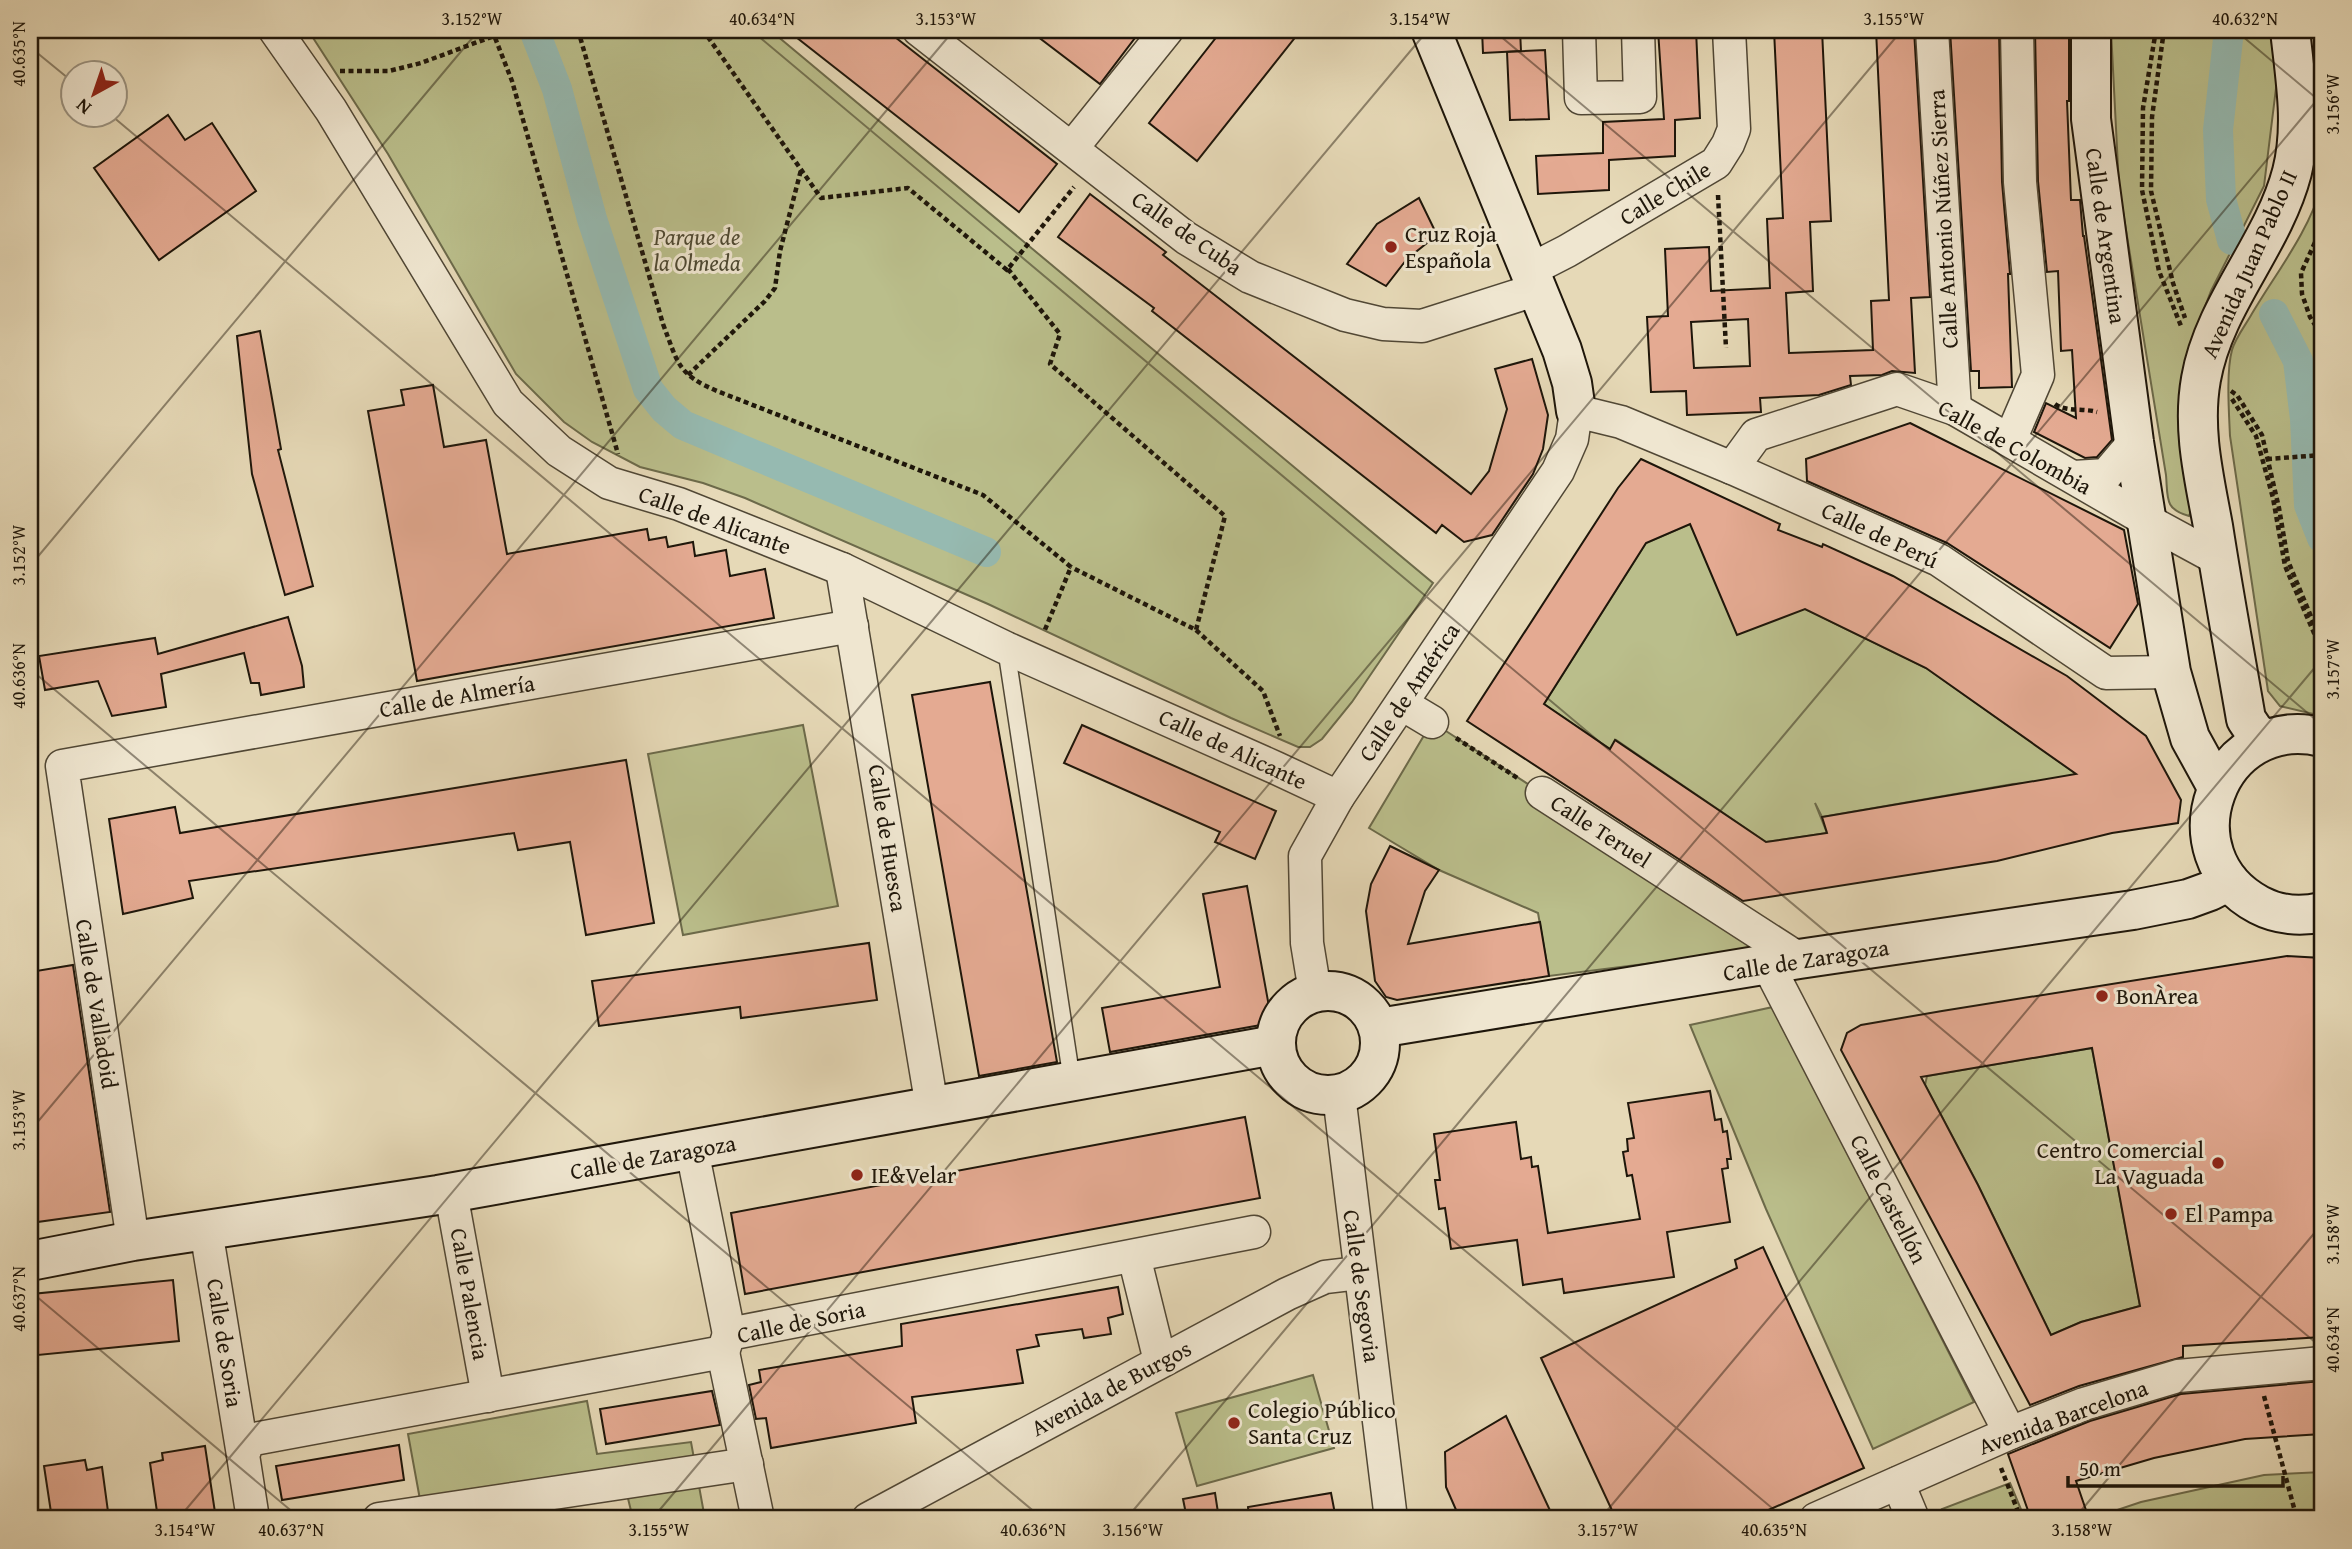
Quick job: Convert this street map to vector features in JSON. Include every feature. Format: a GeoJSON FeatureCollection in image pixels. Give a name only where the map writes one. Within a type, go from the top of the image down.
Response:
{"type":"FeatureCollection","features":[{"type":"Feature","properties":{"kind":"street","name":"Calle de Alicante"},"geometry":{"type":"LineString","coordinates":[[275,30],[331,110],[508,403],[559,451],[609,483],[679,504],[842,569],[1019,653],[1338,797]]}},
{"type":"Feature","properties":{"kind":"street","name":"Calle de Cuba"},"geometry":{"type":"LineString","coordinates":[[919,30],[1186,238],[1250,277],[1345,315],[1383,324],[1422,326],[1534,280]]}},
{"type":"Feature","properties":{"kind":"street"},"geometry":{"type":"LineString","coordinates":[[1082,156],[1167,30]]}},
{"type":"Feature","properties":{"kind":"street"},"geometry":{"type":"LineString","coordinates":[[1431,30],[1534,280],[1569,372],[1576,411]]}},
{"type":"Feature","properties":{"kind":"street"},"geometry":{"type":"LineString","coordinates":[[1579,30],[1581,98],[1640,97],[1638,30]]}},
{"type":"Feature","properties":{"kind":"street","name":"Calle Chile"},"geometry":{"type":"LineString","coordinates":[[1534,280],[1567,251],[1716,163],[1734,129],[1729,30]]}},
{"type":"Feature","properties":{"kind":"street","name":"Calle Antonio Núñez Sierra"},"geometry":{"type":"LineString","coordinates":[[1932,30],[1955,409]]}},
{"type":"Feature","properties":{"kind":"street"},"geometry":{"type":"LineString","coordinates":[[2010,440],[2038,375],[2020,182],[2017,30]]}},
{"type":"Feature","properties":{"kind":"street","name":"Calle de Argentina"},"geometry":{"type":"LineString","coordinates":[[2091,30],[2091,119],[2133,432],[2171,672],[2190,738],[2217,787]]}},
{"type":"Feature","properties":{"kind":"street","name":"Avenida Juan Pablo II"},"geometry":{"type":"LineString","coordinates":[[2264,740],[2246,719],[2197,419],[2201,379],[2212,338],[2287,188],[2310,88],[2290,30]]}},
{"type":"Feature","properties":{"kind":"street","name":"Calle de Colombia"},"geometry":{"type":"LineString","coordinates":[[1732,468],[1756,435],[1897,389],[1955,409],[2218,559]]}},
{"type":"Feature","properties":{"kind":"street","name":"Calle de Perú"},"geometry":{"type":"LineString","coordinates":[[1576,411],[1621,422],[1939,560],[2106,673],[2171,672]]}},
{"type":"Feature","properties":{"kind":"street","name":"Calle de América"},"geometry":{"type":"LineString","coordinates":[[1315,992],[1307,943],[1305,856],[1338,797],[1558,471],[1572,439],[1576,411]]}},
{"type":"Feature","properties":{"kind":"street"},"geometry":{"type":"LineString","coordinates":[[2074,477],[2106,475],[2133,432]]}},
{"type":"Feature","properties":{"kind":"street","name":"Calle de Huesca"},"geometry":{"type":"LineString","coordinates":[[842,569],[932,1107]]}},
{"type":"Feature","properties":{"kind":"street","name":"Calle de Almería"},"geometry":{"type":"LineString","coordinates":[[62,766],[852,626]]}},
{"type":"Feature","properties":{"kind":"street"},"geometry":{"type":"LineString","coordinates":[[1402,704],[1432,722]]}},
{"type":"Feature","properties":{"kind":"street"},"geometry":{"type":"LineString","coordinates":[[2322,737],[2290,734],[2264,740],[2243,753],[2228,769],[2217,787],[2210,811],[2210,836],[2216,860],[2229,881],[2248,899],[2270,910],[2294,915],[2322,912]]}},
{"type":"Feature","properties":{"kind":"street","name":"Calle de Valladoid"},"geometry":{"type":"LineString","coordinates":[[62,766],[133,1241]]}},
{"type":"Feature","properties":{"kind":"street","name":"Calle Teruel"},"geometry":{"type":"LineString","coordinates":[[1542,793],[1784,962]]}},
{"type":"Feature","properties":{"kind":"street","name":"Calle de Zaragoza"},"geometry":{"type":"LineString","coordinates":[[1379,1028],[1784,962],[2133,910],[2188,899],[2229,881]]}},
{"type":"Feature","properties":{"kind":"street","name":"Calle Castellón"},"geometry":{"type":"LineString","coordinates":[[1784,962],[2000,1437]]}},
{"type":"Feature","properties":{"kind":"street"},"geometry":{"type":"LineString","coordinates":[[1334,991],[1354,997],[1369,1010],[1379,1028],[1380,1050],[1374,1070],[1359,1087],[1339,1095],[1316,1095],[1295,1085],[1280,1068],[1275,1045],[1277,1028],[1285,1011],[1298,999],[1315,992],[1334,991]]}},
{"type":"Feature","properties":{"kind":"street","name":"Calle de Zaragoza"},"geometry":{"type":"LineString","coordinates":[[30,1261],[133,1241],[451,1193],[1275,1045]]}},
{"type":"Feature","properties":{"kind":"street","name":"Calle de Segovia"},"geometry":{"type":"LineString","coordinates":[[1339,1095],[1391,1519]]}},
{"type":"Feature","properties":{"kind":"street"},"geometry":{"type":"LineString","coordinates":[[691,1150],[758,1519]]}},
{"type":"Feature","properties":{"kind":"street","name":"Calle Palencia"},"geometry":{"type":"LineString","coordinates":[[451,1193],[488,1396]]}},
{"type":"Feature","properties":{"kind":"street","name":"Calle de Soria"},"geometry":{"type":"LineString","coordinates":[[206,1230],[253,1519]]}},
{"type":"Feature","properties":{"kind":"street","name":"Calle de Soria"},"geometry":{"type":"LineString","coordinates":[[243,1455],[249,1440],[488,1396],[1134,1256],[1254,1233]]}},
{"type":"Feature","properties":{"kind":"street"},"geometry":{"type":"LineString","coordinates":[[1134,1256],[1160,1361]]}},
{"type":"Feature","properties":{"kind":"street","name":"Avenida de Burgos"},"geometry":{"type":"LineString","coordinates":[[868,1519],[1300,1288],[1325,1277],[1359,1273]]}},
{"type":"Feature","properties":{"kind":"street","name":"Avenida Barcelona"},"geometry":{"type":"LineString","coordinates":[[1816,1519],[2000,1437],[2084,1404],[2178,1376],[2322,1363]]}},
{"type":"Feature","properties":{"kind":"street"},"geometry":{"type":"LineString","coordinates":[[379,1519],[747,1464]]}},
{"type":"Feature","properties":{"kind":"street"},"geometry":{"type":"LineString","coordinates":[[1898,1483],[1913,1519]]}},
{"type":"Feature","properties":{"kind":"lane"},"geometry":{"type":"LineString","coordinates":[[1019,653],[1072,1082]]}},
{"type":"Feature","properties":{"kind":"path"},"geometry":{"type":"LineString","coordinates":[[492,30],[516,95],[628,488]]}},
{"type":"Feature","properties":{"kind":"path"},"geometry":{"type":"LineString","coordinates":[[303,69],[389,71],[421,63],[510,30]]}},
{"type":"Feature","properties":{"kind":"path"},"geometry":{"type":"LineString","coordinates":[[578,30],[663,324],[682,369],[693,381],[983,495],[1071,567],[1196,630],[1263,691],[1284,745],[1276,768]]}},
{"type":"Feature","properties":{"kind":"path"},"geometry":{"type":"LineString","coordinates":[[704,30],[821,198],[908,188],[1008,269],[1060,334],[1050,364],[1225,516],[1196,630]]}},
{"type":"Feature","properties":{"kind":"path"},"geometry":{"type":"LineString","coordinates":[[2156,30],[2143,108],[2142,190],[2160,271],[2181,327]]}},
{"type":"Feature","properties":{"kind":"path"},"geometry":{"type":"LineString","coordinates":[[2164,30],[2152,117],[2151,191],[2173,282],[2188,327]]}},
{"type":"Feature","properties":{"kind":"path"},"geometry":{"type":"LineString","coordinates":[[1008,269],[1082,156]]}},
{"type":"Feature","properties":{"kind":"path"},"geometry":{"type":"LineString","coordinates":[[1716,163],[1726,348]]}},
{"type":"Feature","properties":{"kind":"path"},"geometry":{"type":"LineString","coordinates":[[688,375],[765,301],[775,288],[780,251],[801,170]]}},
{"type":"Feature","properties":{"kind":"path"},"geometry":{"type":"LineString","coordinates":[[2322,227],[2301,273],[2302,294],[2310,317],[2322,336],[2322,404]]}},
{"type":"Feature","properties":{"kind":"path"},"geometry":{"type":"LineString","coordinates":[[2033,386],[2061,409],[2086,409],[2133,432]]}},
{"type":"Feature","properties":{"kind":"path"},"geometry":{"type":"LineString","coordinates":[[2322,643],[2288,561],[2262,435],[2238,395],[2229,392],[2256,436],[2273,498],[2285,566],[2322,659]]}},
{"type":"Feature","properties":{"kind":"path"},"geometry":{"type":"LineString","coordinates":[[2267,459],[2320,455]]}},
{"type":"Feature","properties":{"kind":"path"},"geometry":{"type":"LineString","coordinates":[[1019,653],[1071,567]]}},
{"type":"Feature","properties":{"kind":"path","name":"Calle Teruel"},"geometry":{"type":"LineString","coordinates":[[1432,722],[1542,793]]}},
{"type":"Feature","properties":{"kind":"path"},"geometry":{"type":"LineString","coordinates":[[2256,1368],[2297,1519]]}},
{"type":"Feature","properties":{"kind":"path"},"geometry":{"type":"LineString","coordinates":[[2000,1437],[2021,1519]]}},
{"type":"Feature","properties":{"kind":"green space","name":"Parque de la Olmeda"},"geometry":{"type":"Polygon","coordinates":[[[308,30],[770,30],[1433,583],[1352,702],[1322,739],[1310,747],[1298,747],[988,604],[745,498],[703,483],[640,467],[592,442],[564,422],[516,374],[388,154],[308,30]]]}},
{"type":"Feature","properties":{"kind":"green space"},"geometry":{"type":"Polygon","coordinates":[[[2111,30],[2270,30],[2277,80],[2264,186],[2211,291],[2192,341],[2193,506],[2189,516],[2175,510],[2168,496],[2119,187],[2111,30]]]}},
{"type":"Feature","properties":{"kind":"green space"},"geometry":{"type":"Polygon","coordinates":[[[2322,185],[2322,716],[2280,706],[2268,691],[2230,436],[2228,393],[2230,359],[2235,342],[2300,237],[2322,185]]]}},
{"type":"Feature","properties":{"kind":"green space"},"geometry":{"type":"Polygon","coordinates":[[[1690,524],[1805,609],[1926,668],[2108,796],[2074,780],[2013,784],[1822,817],[1815,803],[1827,833],[1766,842],[1616,740],[1610,749],[1544,704],[1646,543],[1690,524]]]}},
{"type":"Feature","properties":{"kind":"green space"},"geometry":{"type":"Polygon","coordinates":[[[1432,722],[1780,947],[1549,976],[1538,913],[1439,870],[1369,828],[1432,722]]]}},
{"type":"Feature","properties":{"kind":"green space"},"geometry":{"type":"Polygon","coordinates":[[[803,725],[838,906],[683,935],[648,754],[803,725]]]}},
{"type":"Feature","properties":{"kind":"green space"},"geometry":{"type":"Polygon","coordinates":[[[1773,1007],[1974,1402],[1873,1449],[1766,1209],[1690,1025],[1773,1007]]]}},
{"type":"Feature","properties":{"kind":"green space"},"geometry":{"type":"Polygon","coordinates":[[[2092,1048],[2140,1306],[2081,1322],[2051,1335],[1978,1185],[1925,1085],[1927,1076],[2092,1048]]]}},
{"type":"Feature","properties":{"kind":"green space"},"geometry":{"type":"Polygon","coordinates":[[[1313,1375],[1334,1448],[1197,1486],[1176,1413],[1313,1375]]]}},
{"type":"Feature","properties":{"kind":"green space"},"geometry":{"type":"Polygon","coordinates":[[[587,1401],[597,1454],[691,1442],[705,1519],[633,1519],[624,1482],[423,1516],[408,1434],[587,1401]]]}},
{"type":"Feature","properties":{"kind":"green space"},"geometry":{"type":"Polygon","coordinates":[[[2322,1472],[2322,1519],[2107,1519],[2105,1514],[2141,1502],[2264,1475],[2322,1472]]]}},
{"type":"Feature","properties":{"kind":"green space"},"geometry":{"type":"Polygon","coordinates":[[[2010,1483],[2025,1519],[1946,1519],[1942,1509],[2010,1483]]]}},
{"type":"Feature","properties":{"kind":"building"},"geometry":{"type":"Polygon","coordinates":[[[787,30],[886,30],[1057,164],[1019,212],[787,30]]]}},
{"type":"Feature","properties":{"kind":"building"},"geometry":{"type":"Polygon","coordinates":[[[1029,30],[1141,30],[1100,84],[1029,30]]]}},
{"type":"Feature","properties":{"kind":"building"},"geometry":{"type":"Polygon","coordinates":[[[1222,30],[1301,30],[1197,161],[1149,123],[1222,30]]]}},
{"type":"Feature","properties":{"kind":"building"},"geometry":{"type":"Polygon","coordinates":[[[1482,30],[1520,30],[1521,51],[1483,53],[1482,30]]]}},
{"type":"Feature","properties":{"kind":"building"},"geometry":{"type":"Polygon","coordinates":[[[1658,30],[1696,30],[1700,118],[1675,120],[1675,156],[1609,160],[1609,190],[1538,194],[1536,156],[1603,153],[1603,122],[1664,119],[1658,30]]]}},
{"type":"Feature","properties":{"kind":"building"},"geometry":{"type":"Polygon","coordinates":[[[1774,30],[1822,30],[1831,221],[1810,222],[1813,291],[1786,293],[1789,353],[1873,350],[1871,301],[1889,300],[1876,30],[1914,30],[1930,297],[1911,298],[1915,373],[1892,371],[1882,375],[1850,376],[1851,385],[1819,395],[1760,398],[1761,412],[1687,415],[1686,391],[1651,392],[1647,317],[1668,316],[1665,249],[1709,247],[1711,291],[1770,288],[1767,219],[1783,218],[1774,30]],[[1748,319],[1691,322],[1694,368],[1750,366],[1748,319]]]}},
{"type":"Feature","properties":{"kind":"building"},"geometry":{"type":"Polygon","coordinates":[[[1950,30],[1999,30],[2002,182],[2010,274],[2012,387],[1979,388],[1979,371],[1971,371],[1950,30]]]}},
{"type":"Feature","properties":{"kind":"building"},"geometry":{"type":"Polygon","coordinates":[[[2035,30],[2069,32],[2067,101],[2071,200],[2080,200],[2112,440],[2097,457],[2085,458],[2034,432],[2046,403],[2076,418],[2072,350],[2061,351],[2058,271],[2047,272],[2038,181],[2035,30]]]}},
{"type":"Feature","properties":{"kind":"building"},"geometry":{"type":"Polygon","coordinates":[[[1545,50],[1549,119],[1510,120],[1507,52],[1545,50]]]}},
{"type":"Feature","properties":{"kind":"building"},"geometry":{"type":"Polygon","coordinates":[[[168,115],[185,140],[212,123],[256,191],[159,260],[94,168],[168,115]]]}},
{"type":"Feature","properties":{"kind":"building"},"geometry":{"type":"Polygon","coordinates":[[[1090,194],[1166,252],[1163,255],[1471,494],[1489,471],[1507,409],[1495,369],[1532,359],[1548,415],[1543,449],[1533,474],[1492,535],[1464,542],[1442,525],[1436,533],[1152,311],[1154,308],[1058,237],[1090,194]]]}},
{"type":"Feature","properties":{"kind":"building","name":"Cruz Roja Española"},"geometry":{"type":"Polygon","coordinates":[[[1419,198],[1437,235],[1407,259],[1386,286],[1347,264],[1377,224],[1419,198]]]}},
{"type":"Feature","properties":{"kind":"building"},"geometry":{"type":"Polygon","coordinates":[[[260,331],[281,449],[278,450],[313,586],[285,595],[252,474],[237,336],[260,331]]]}},
{"type":"Feature","properties":{"kind":"building"},"geometry":{"type":"Polygon","coordinates":[[[433,385],[444,447],[486,440],[507,554],[647,529],[649,540],[666,537],[668,547],[693,542],[695,556],[726,550],[730,576],[765,569],[774,618],[417,681],[368,411],[404,405],[401,390],[433,385]]]}},
{"type":"Feature","properties":{"kind":"building"},"geometry":{"type":"Polygon","coordinates":[[[1910,423],[2124,530],[2138,604],[2110,648],[1947,543],[1807,481],[1806,459],[1910,423]]]}},
{"type":"Feature","properties":{"kind":"building"},"geometry":{"type":"Polygon","coordinates":[[[1641,459],[1780,524],[1778,530],[1822,547],[1823,544],[1893,576],[2067,676],[2146,736],[2181,800],[2178,823],[2112,833],[1997,861],[1743,901],[1467,721],[1618,488],[1641,459]],[[1690,524],[1646,543],[1544,704],[1610,749],[1615,740],[1766,842],[1827,833],[1822,817],[2076,774],[1926,668],[1805,609],[1737,635],[1690,524]]]}},
{"type":"Feature","properties":{"kind":"building"},"geometry":{"type":"Polygon","coordinates":[[[288,617],[302,666],[304,687],[261,695],[259,683],[251,683],[244,653],[161,674],[166,707],[112,716],[98,681],[45,690],[39,656],[155,638],[158,654],[288,617]]]}},
{"type":"Feature","properties":{"kind":"building"},"geometry":{"type":"Polygon","coordinates":[[[990,682],[1057,1062],[979,1076],[912,695],[990,682]]]}},
{"type":"Feature","properties":{"kind":"building"},"geometry":{"type":"Polygon","coordinates":[[[1082,725],[1276,811],[1255,859],[1215,842],[1220,832],[1064,763],[1082,725]]]}},
{"type":"Feature","properties":{"kind":"building"},"geometry":{"type":"Polygon","coordinates":[[[626,760],[654,923],[586,935],[570,842],[518,850],[514,833],[189,881],[193,898],[123,914],[109,819],[175,807],[180,833],[626,760]]]}},
{"type":"Feature","properties":{"kind":"building"},"geometry":{"type":"Polygon","coordinates":[[[1390,846],[1439,870],[1425,891],[1408,944],[1540,922],[1549,976],[1397,1000],[1386,997],[1375,981],[1366,911],[1371,884],[1390,846]]]}},
{"type":"Feature","properties":{"kind":"building"},"geometry":{"type":"Polygon","coordinates":[[[1247,886],[1272,1023],[1110,1052],[1102,1008],[1220,987],[1203,894],[1247,886]]]}},
{"type":"Feature","properties":{"kind":"building"},"geometry":{"type":"Polygon","coordinates":[[[869,943],[877,1000],[741,1018],[740,1007],[599,1026],[592,981],[869,943]]]}},
{"type":"Feature","properties":{"kind":"building"},"geometry":{"type":"Polygon","coordinates":[[[2287,956],[2322,958],[2322,1337],[2183,1346],[2183,1357],[2079,1386],[2030,1405],[1841,1050],[1847,1033],[1861,1025],[2287,956]],[[2092,1048],[1921,1077],[1978,1185],[2051,1335],[2081,1322],[2140,1306],[2092,1048]]]}},
{"type":"Feature","properties":{"kind":"building"},"geometry":{"type":"Polygon","coordinates":[[[73,965],[110,1212],[30,1223],[30,972],[73,965]]]}},
{"type":"Feature","properties":{"kind":"building"},"geometry":{"type":"Polygon","coordinates":[[[1710,1091],[1715,1120],[1721,1119],[1723,1132],[1727,1131],[1731,1159],[1727,1159],[1728,1168],[1722,1169],[1730,1222],[1667,1232],[1674,1277],[1564,1293],[1562,1279],[1523,1285],[1517,1240],[1451,1249],[1445,1208],[1439,1209],[1435,1180],[1440,1180],[1434,1134],[1516,1122],[1521,1159],[1531,1157],[1532,1167],[1538,1166],[1548,1233],[1640,1219],[1632,1175],[1627,1176],[1623,1152],[1628,1151],[1627,1139],[1634,1138],[1628,1103],[1710,1091]]]}},
{"type":"Feature","properties":{"kind":"building"},"geometry":{"type":"Polygon","coordinates":[[[1245,1117],[1260,1198],[745,1294],[731,1213],[1245,1117]]]}},
{"type":"Feature","properties":{"kind":"building"},"geometry":{"type":"Polygon","coordinates":[[[1763,1247],[1864,1468],[1748,1519],[1616,1519],[1541,1358],[1737,1268],[1735,1260],[1763,1247]]]}},
{"type":"Feature","properties":{"kind":"building"},"geometry":{"type":"Polygon","coordinates":[[[173,1280],[179,1341],[38,1355],[32,1294],[173,1280]]]}},
{"type":"Feature","properties":{"kind":"building"},"geometry":{"type":"Polygon","coordinates":[[[1118,1287],[1123,1314],[1108,1318],[1111,1334],[1084,1338],[1082,1329],[1036,1335],[1039,1346],[1017,1350],[1023,1383],[912,1397],[916,1423],[771,1448],[766,1418],[756,1419],[749,1385],[761,1382],[759,1370],[902,1346],[901,1324],[1118,1287]]]}},
{"type":"Feature","properties":{"kind":"building"},"geometry":{"type":"Polygon","coordinates":[[[2322,1381],[2322,1434],[2245,1439],[2154,1458],[2076,1481],[2089,1519],[2031,1519],[2008,1454],[2090,1421],[2181,1394],[2322,1381]]]}},
{"type":"Feature","properties":{"kind":"building"},"geometry":{"type":"Polygon","coordinates":[[[712,1391],[720,1425],[606,1444],[600,1409],[712,1391]]]}},
{"type":"Feature","properties":{"kind":"building"},"geometry":{"type":"Polygon","coordinates":[[[1506,1416],[1554,1519],[1460,1519],[1446,1487],[1445,1452],[1506,1416]]]}},
{"type":"Feature","properties":{"kind":"building"},"geometry":{"type":"Polygon","coordinates":[[[399,1445],[404,1480],[282,1500],[276,1466],[399,1445]]]}},
{"type":"Feature","properties":{"kind":"building"},"geometry":{"type":"Polygon","coordinates":[[[205,1446],[216,1519],[158,1519],[150,1463],[163,1460],[162,1453],[205,1446]]]}},
{"type":"Feature","properties":{"kind":"building"},"geometry":{"type":"Polygon","coordinates":[[[85,1460],[87,1470],[102,1467],[109,1519],[52,1519],[44,1466],[85,1460]]]}},
{"type":"Feature","properties":{"kind":"building"},"geometry":{"type":"Polygon","coordinates":[[[1215,1493],[1219,1519],[1187,1519],[1183,1499],[1215,1493]]]}},
{"type":"Feature","properties":{"kind":"building"},"geometry":{"type":"Polygon","coordinates":[[[1331,1493],[1336,1519],[1249,1519],[1248,1507],[1331,1493]]]}},
{"type":"Feature","properties":{"kind":"waterway"},"geometry":{"type":"LineString","coordinates":[[534,30],[557,89],[592,219],[648,389],[664,409],[683,425],[986,552]]}},
{"type":"Feature","properties":{"kind":"waterway"},"geometry":{"type":"LineString","coordinates":[[2229,30],[2218,130],[2221,199],[2232,240]]}},
{"type":"Feature","properties":{"kind":"waterway"},"geometry":{"type":"LineString","coordinates":[[2274,314],[2298,361],[2305,419],[2309,505],[2322,538]]}},
{"type":"Feature","properties":{"kind":"place","name":"Cruz Roja Española"},"geometry":{"type":"Point","coordinates":[1391,247]}},
{"type":"Feature","properties":{"kind":"place","name":"BonÀrea"},"geometry":{"type":"Point","coordinates":[2102,996]}},
{"type":"Feature","properties":{"kind":"place","name":"Centro Comercial La Vaguada"},"geometry":{"type":"Point","coordinates":[2218,1163]}},
{"type":"Feature","properties":{"kind":"place","name":"IE&Velar"},"geometry":{"type":"Point","coordinates":[857,1175]}},
{"type":"Feature","properties":{"kind":"place","name":"El Pampa"},"geometry":{"type":"Point","coordinates":[2171,1214]}},
{"type":"Feature","properties":{"kind":"place","name":"Colegio Público Santa Cruz"},"geometry":{"type":"Point","coordinates":[1234,1423]}}]}
